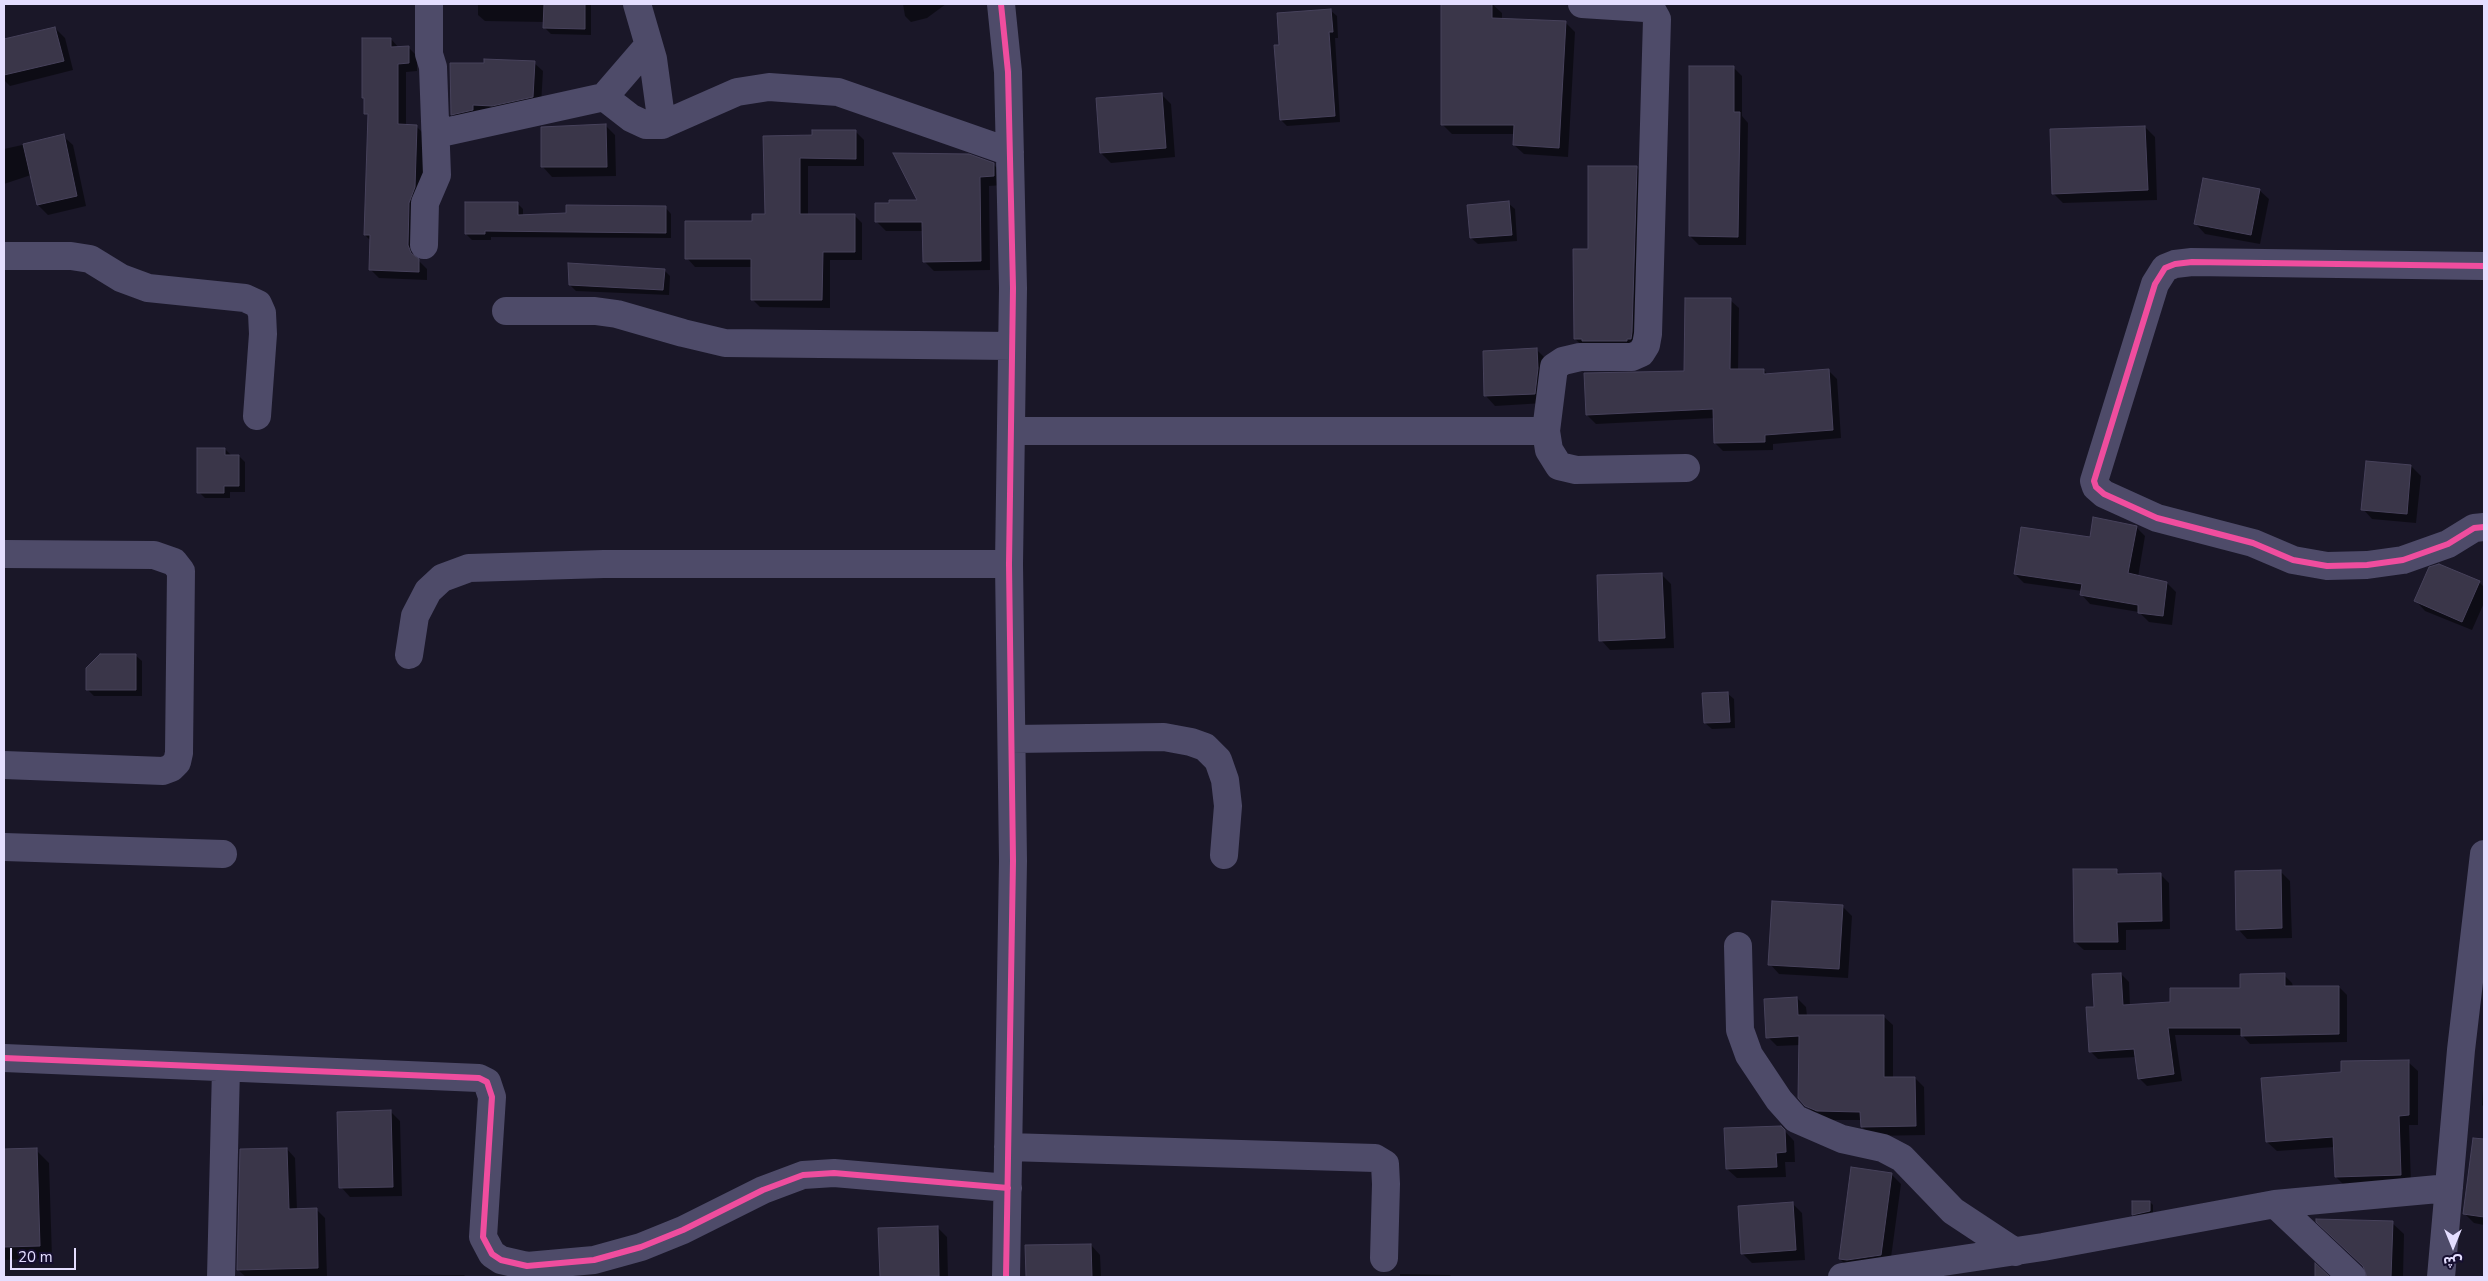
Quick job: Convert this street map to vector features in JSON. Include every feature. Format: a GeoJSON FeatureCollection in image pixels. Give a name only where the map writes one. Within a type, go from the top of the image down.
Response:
{"type":"FeatureCollection","features":[{"type":"Feature","properties":{"kind":"street"},"geometry":{"type":"LineString","coordinates":[[424,245],[425,203],[437,175],[432,92],[433,67],[429,54],[429,4]]}},
{"type":"Feature","properties":{"kind":"street"},"geometry":{"type":"LineString","coordinates":[[636,4],[653,59],[662,125]]}},
{"type":"Feature","properties":{"kind":"street"},"geometry":{"type":"LineString","coordinates":[[1001,4],[1008,72],[1012,346],[1009,564],[1013,861],[1006,1277]]}},
{"type":"Feature","properties":{"kind":"street"},"geometry":{"type":"LineString","coordinates":[[1582,4],[1646,8],[1652,10],[1657,19],[1648,334],[1646,345],[1641,353],[1632,357],[1580,358],[1563,361],[1554,367],[1546,431],[1549,450],[1559,466],[1576,470],[1686,468]]}},
{"type":"Feature","properties":{"kind":"street"},"geometry":{"type":"LineString","coordinates":[[436,134],[604,97],[648,46]]}},
{"type":"Feature","properties":{"kind":"street"},"geometry":{"type":"LineString","coordinates":[[604,97],[631,118],[646,125],[662,125],[737,92],[770,88],[838,92],[1010,152]]}},
{"type":"Feature","properties":{"kind":"street"},"geometry":{"type":"LineString","coordinates":[[4,256],[71,256],[90,259],[121,278],[148,288],[245,298],[258,304],[262,313],[263,334],[257,416]]}},
{"type":"Feature","properties":{"kind":"street"},"geometry":{"type":"LineString","coordinates":[[2484,266],[2192,262],[2175,264],[2165,268],[2155,284],[2094,481],[2096,487],[2104,494],[2157,518],[2253,543],[2293,560],[2327,566],[2367,565],[2403,560],[2448,544],[2474,528],[2484,527]]}},
{"type":"Feature","properties":{"kind":"street"},"geometry":{"type":"LineString","coordinates":[[506,311],[595,311],[617,314],[725,343],[1012,346]]}},
{"type":"Feature","properties":{"kind":"street"},"geometry":{"type":"LineString","coordinates":[[1011,431],[1546,431]]}},
{"type":"Feature","properties":{"kind":"street"},"geometry":{"type":"LineString","coordinates":[[4,554],[154,555],[174,562],[181,571],[179,753],[177,762],[172,768],[162,771],[4,765]]}},
{"type":"Feature","properties":{"kind":"street"},"geometry":{"type":"LineString","coordinates":[[409,655],[414,616],[428,591],[442,578],[469,568],[604,564],[1009,564]]}},
{"type":"Feature","properties":{"kind":"street"},"geometry":{"type":"LineString","coordinates":[[1012,739],[1164,737],[1191,742],[1205,747],[1218,760],[1225,780],[1228,806],[1224,855]]}},
{"type":"Feature","properties":{"kind":"street"},"geometry":{"type":"LineString","coordinates":[[4,847],[223,854]]}},
{"type":"Feature","properties":{"kind":"street"},"geometry":{"type":"LineString","coordinates":[[2441,1277],[2449,1188],[2479,934],[2484,854]]}},
{"type":"Feature","properties":{"kind":"street"},"geometry":{"type":"LineString","coordinates":[[1738,946],[1740,1030],[1749,1055],[1779,1100],[1796,1119],[1842,1139],[1883,1148],[1902,1158],[1953,1211],[2015,1252]]}},
{"type":"Feature","properties":{"kind":"street"},"geometry":{"type":"LineString","coordinates":[[4,1058],[479,1078],[487,1082],[492,1098],[484,1237],[492,1254],[501,1260],[527,1266],[594,1260],[640,1247],[683,1230],[763,1190],[803,1175],[834,1173],[1008,1188]]}},
{"type":"Feature","properties":{"kind":"street"},"geometry":{"type":"LineString","coordinates":[[221,1277],[226,1068]]}},
{"type":"Feature","properties":{"kind":"street"},"geometry":{"type":"LineString","coordinates":[[1008,1147],[1375,1158],[1384,1164],[1386,1184],[1384,1258]]}},
{"type":"Feature","properties":{"kind":"street"},"geometry":{"type":"LineString","coordinates":[[1842,1277],[2015,1252],[2275,1204],[2449,1188]]}},
{"type":"Feature","properties":{"kind":"street"},"geometry":{"type":"LineString","coordinates":[[2275,1204],[2352,1277]]}},
{"type":"Feature","properties":{"kind":"building"},"geometry":{"type":"Polygon","coordinates":[[[544,4],[585,4],[585,29],[543,28],[544,4]]]}},
{"type":"Feature","properties":{"kind":"building"},"geometry":{"type":"Polygon","coordinates":[[[1441,4],[1492,4],[1492,18],[1566,21],[1559,148],[1513,145],[1514,125],[1441,125],[1441,4]]]}},
{"type":"Feature","properties":{"kind":"building"},"geometry":{"type":"Polygon","coordinates":[[[1331,9],[1333,32],[1329,32],[1335,116],[1280,120],[1274,45],[1279,45],[1277,13],[1331,9]]]}},
{"type":"Feature","properties":{"kind":"building"},"geometry":{"type":"Polygon","coordinates":[[[55,27],[64,61],[4,75],[4,39],[55,27]]]}},
{"type":"Feature","properties":{"kind":"building"},"geometry":{"type":"Polygon","coordinates":[[[362,38],[391,38],[391,47],[409,46],[409,63],[398,64],[398,124],[417,125],[415,187],[409,203],[408,245],[411,253],[419,259],[419,272],[369,270],[370,235],[364,235],[368,114],[364,114],[364,98],[362,98],[362,38]]]}},
{"type":"Feature","properties":{"kind":"building"},"geometry":{"type":"Polygon","coordinates":[[[484,59],[535,61],[533,97],[492,106],[473,105],[473,110],[451,115],[450,63],[484,63],[484,59]]]}},
{"type":"Feature","properties":{"kind":"building"},"geometry":{"type":"Polygon","coordinates":[[[1689,66],[1734,66],[1734,112],[1740,112],[1738,237],[1689,236],[1689,66]]]}},
{"type":"Feature","properties":{"kind":"building"},"geometry":{"type":"Polygon","coordinates":[[[1162,93],[1166,148],[1100,153],[1096,98],[1162,93]]]}},
{"type":"Feature","properties":{"kind":"building"},"geometry":{"type":"Polygon","coordinates":[[[606,124],[607,167],[541,167],[541,127],[606,124]]]}},
{"type":"Feature","properties":{"kind":"building"},"geometry":{"type":"Polygon","coordinates":[[[2145,126],[2148,190],[2052,194],[2050,129],[2145,126]]]}},
{"type":"Feature","properties":{"kind":"building"},"geometry":{"type":"Polygon","coordinates":[[[812,130],[856,130],[856,159],[800,158],[800,214],[855,214],[855,252],[823,252],[822,300],[751,300],[751,259],[685,259],[685,221],[752,221],[752,214],[765,214],[763,136],[812,135],[812,130]]]}},
{"type":"Feature","properties":{"kind":"building"},"geometry":{"type":"Polygon","coordinates":[[[64,134],[77,196],[37,205],[23,144],[64,134]]]}},
{"type":"Feature","properties":{"kind":"building"},"geometry":{"type":"Polygon","coordinates":[[[893,153],[969,154],[994,163],[994,176],[980,177],[981,261],[923,262],[922,222],[875,222],[875,203],[889,203],[889,200],[917,200],[893,153]]]}},
{"type":"Feature","properties":{"kind":"building"},"geometry":{"type":"Polygon","coordinates":[[[1588,166],[1637,166],[1632,332],[1631,339],[1627,339],[1627,341],[1582,341],[1582,339],[1574,339],[1573,249],[1588,249],[1588,166]]]}},
{"type":"Feature","properties":{"kind":"building"},"geometry":{"type":"Polygon","coordinates":[[[2203,178],[2260,189],[2251,235],[2194,224],[2203,178]]]}},
{"type":"Feature","properties":{"kind":"building"},"geometry":{"type":"Polygon","coordinates":[[[1509,201],[1512,235],[1470,238],[1467,205],[1509,201]]]}},
{"type":"Feature","properties":{"kind":"building"},"geometry":{"type":"Polygon","coordinates":[[[465,202],[518,202],[518,215],[566,213],[566,205],[666,206],[666,233],[485,231],[485,234],[465,234],[465,202]]]}},
{"type":"Feature","properties":{"kind":"building"},"geometry":{"type":"Polygon","coordinates":[[[568,263],[665,269],[663,290],[569,285],[568,263]]]}},
{"type":"Feature","properties":{"kind":"building"},"geometry":{"type":"Polygon","coordinates":[[[1685,298],[1731,298],[1730,369],[1764,369],[1764,374],[1829,369],[1833,430],[1765,435],[1765,442],[1714,443],[1713,409],[1586,415],[1584,373],[1684,371],[1685,298]]]}},
{"type":"Feature","properties":{"kind":"building"},"geometry":{"type":"Polygon","coordinates":[[[1537,348],[1538,368],[1535,394],[1484,396],[1483,351],[1537,348]]]}},
{"type":"Feature","properties":{"kind":"building"},"geometry":{"type":"Polygon","coordinates":[[[197,448],[225,448],[225,455],[239,455],[239,486],[224,486],[224,493],[197,493],[197,448]]]}},
{"type":"Feature","properties":{"kind":"building"},"geometry":{"type":"Polygon","coordinates":[[[2366,461],[2411,465],[2407,514],[2361,510],[2366,461]]]}},
{"type":"Feature","properties":{"kind":"building"},"geometry":{"type":"Polygon","coordinates":[[[2093,517],[2137,526],[2128,573],[2167,582],[2163,616],[2138,613],[2138,605],[2080,595],[2082,584],[2014,574],[2021,527],[2090,537],[2093,517]]]}},
{"type":"Feature","properties":{"kind":"building"},"geometry":{"type":"Polygon","coordinates":[[[2439,564],[2480,581],[2462,622],[2414,601],[2429,567],[2439,564]]]}},
{"type":"Feature","properties":{"kind":"building"},"geometry":{"type":"Polygon","coordinates":[[[1662,573],[1665,638],[1599,641],[1597,575],[1662,573]]]}},
{"type":"Feature","properties":{"kind":"building"},"geometry":{"type":"Polygon","coordinates":[[[100,654],[136,654],[136,690],[86,690],[86,668],[100,654]]]}},
{"type":"Feature","properties":{"kind":"building"},"geometry":{"type":"Polygon","coordinates":[[[1728,692],[1730,722],[1704,723],[1702,693],[1728,692]]]}},
{"type":"Feature","properties":{"kind":"building"},"geometry":{"type":"Polygon","coordinates":[[[2073,869],[2117,869],[2117,874],[2161,873],[2162,921],[2117,922],[2118,942],[2074,942],[2073,869]]]}},
{"type":"Feature","properties":{"kind":"building"},"geometry":{"type":"Polygon","coordinates":[[[2281,870],[2282,928],[2236,930],[2235,871],[2281,870]]]}},
{"type":"Feature","properties":{"kind":"building"},"geometry":{"type":"Polygon","coordinates":[[[1772,901],[1843,905],[1839,969],[1768,965],[1772,901]]]}},
{"type":"Feature","properties":{"kind":"building"},"geometry":{"type":"Polygon","coordinates":[[[2121,973],[2123,1005],[2170,1002],[2170,988],[2240,988],[2240,974],[2285,973],[2285,986],[2339,986],[2339,1034],[2241,1036],[2241,1028],[2168,1028],[2174,1074],[2138,1079],[2134,1049],[2089,1052],[2086,1007],[2094,1007],[2092,974],[2121,973]]]}},
{"type":"Feature","properties":{"kind":"building"},"geometry":{"type":"Polygon","coordinates":[[[1797,997],[1798,1015],[1884,1015],[1884,1077],[1915,1077],[1916,1126],[1861,1127],[1860,1112],[1817,1111],[1805,1106],[1798,1098],[1799,1036],[1766,1038],[1764,999],[1797,997]]]}},
{"type":"Feature","properties":{"kind":"building"},"geometry":{"type":"Polygon","coordinates":[[[2409,1060],[2409,1115],[2399,1116],[2401,1175],[2335,1177],[2333,1137],[2266,1142],[2261,1078],[2341,1072],[2341,1061],[2409,1060]]]}},
{"type":"Feature","properties":{"kind":"building"},"geometry":{"type":"Polygon","coordinates":[[[391,1110],[393,1187],[339,1188],[337,1112],[391,1110]]]}},
{"type":"Feature","properties":{"kind":"building"},"geometry":{"type":"Polygon","coordinates":[[[1781,1126],[1785,1130],[1786,1152],[1776,1153],[1777,1167],[1726,1169],[1724,1128],[1781,1126]]]}},
{"type":"Feature","properties":{"kind":"building"},"geometry":{"type":"Polygon","coordinates":[[[2473,1138],[2484,1139],[2484,1217],[2463,1214],[2473,1138]]]}},
{"type":"Feature","properties":{"kind":"building"},"geometry":{"type":"Polygon","coordinates":[[[37,1148],[40,1246],[4,1247],[4,1149],[37,1148]]]}},
{"type":"Feature","properties":{"kind":"building"},"geometry":{"type":"Polygon","coordinates":[[[287,1148],[289,1209],[317,1208],[318,1268],[237,1270],[240,1149],[287,1148]]]}},
{"type":"Feature","properties":{"kind":"building"},"geometry":{"type":"Polygon","coordinates":[[[1851,1167],[1892,1173],[1881,1255],[1847,1260],[1839,1259],[1851,1167]]]}},
{"type":"Feature","properties":{"kind":"building"},"geometry":{"type":"Polygon","coordinates":[[[2132,1201],[2150,1201],[2150,1211],[2132,1215],[2132,1201]]]}},
{"type":"Feature","properties":{"kind":"building"},"geometry":{"type":"Polygon","coordinates":[[[1793,1202],[1796,1250],[1741,1254],[1738,1206],[1793,1202]]]}},
{"type":"Feature","properties":{"kind":"building"},"geometry":{"type":"Polygon","coordinates":[[[2316,1219],[2393,1221],[2391,1277],[2367,1277],[2363,1266],[2316,1222],[2316,1219]]]}},
{"type":"Feature","properties":{"kind":"building"},"geometry":{"type":"Polygon","coordinates":[[[938,1226],[939,1276],[880,1277],[878,1228],[938,1226]]]}},
{"type":"Feature","properties":{"kind":"building"},"geometry":{"type":"Polygon","coordinates":[[[1091,1244],[1092,1277],[1026,1277],[1025,1245],[1091,1244]]]}},
{"type":"Feature","properties":{"kind":"building"},"geometry":{"type":"Polygon","coordinates":[[[2315,1263],[2330,1277],[2315,1277],[2315,1263]]]}},
{"type":"Feature","properties":{"kind":"cycle path"},"geometry":{"type":"LineString","coordinates":[[1001,4],[1008,72],[1013,288],[1009,564],[1013,861],[1006,1277]]}},
{"type":"Feature","properties":{"kind":"cycle path"},"geometry":{"type":"LineString","coordinates":[[2484,266],[2192,262],[2175,264],[2165,268],[2155,284],[2094,481],[2096,487],[2104,494],[2157,518],[2253,543],[2293,560],[2327,566],[2367,565],[2403,560],[2448,544],[2474,528],[2484,527]]}},
{"type":"Feature","properties":{"kind":"cycle path"},"geometry":{"type":"LineString","coordinates":[[4,1058],[479,1078],[487,1082],[492,1097],[483,1237],[492,1254],[501,1260],[527,1266],[594,1260],[641,1247],[683,1230],[763,1190],[803,1175],[834,1173],[1008,1188]]}}]}
